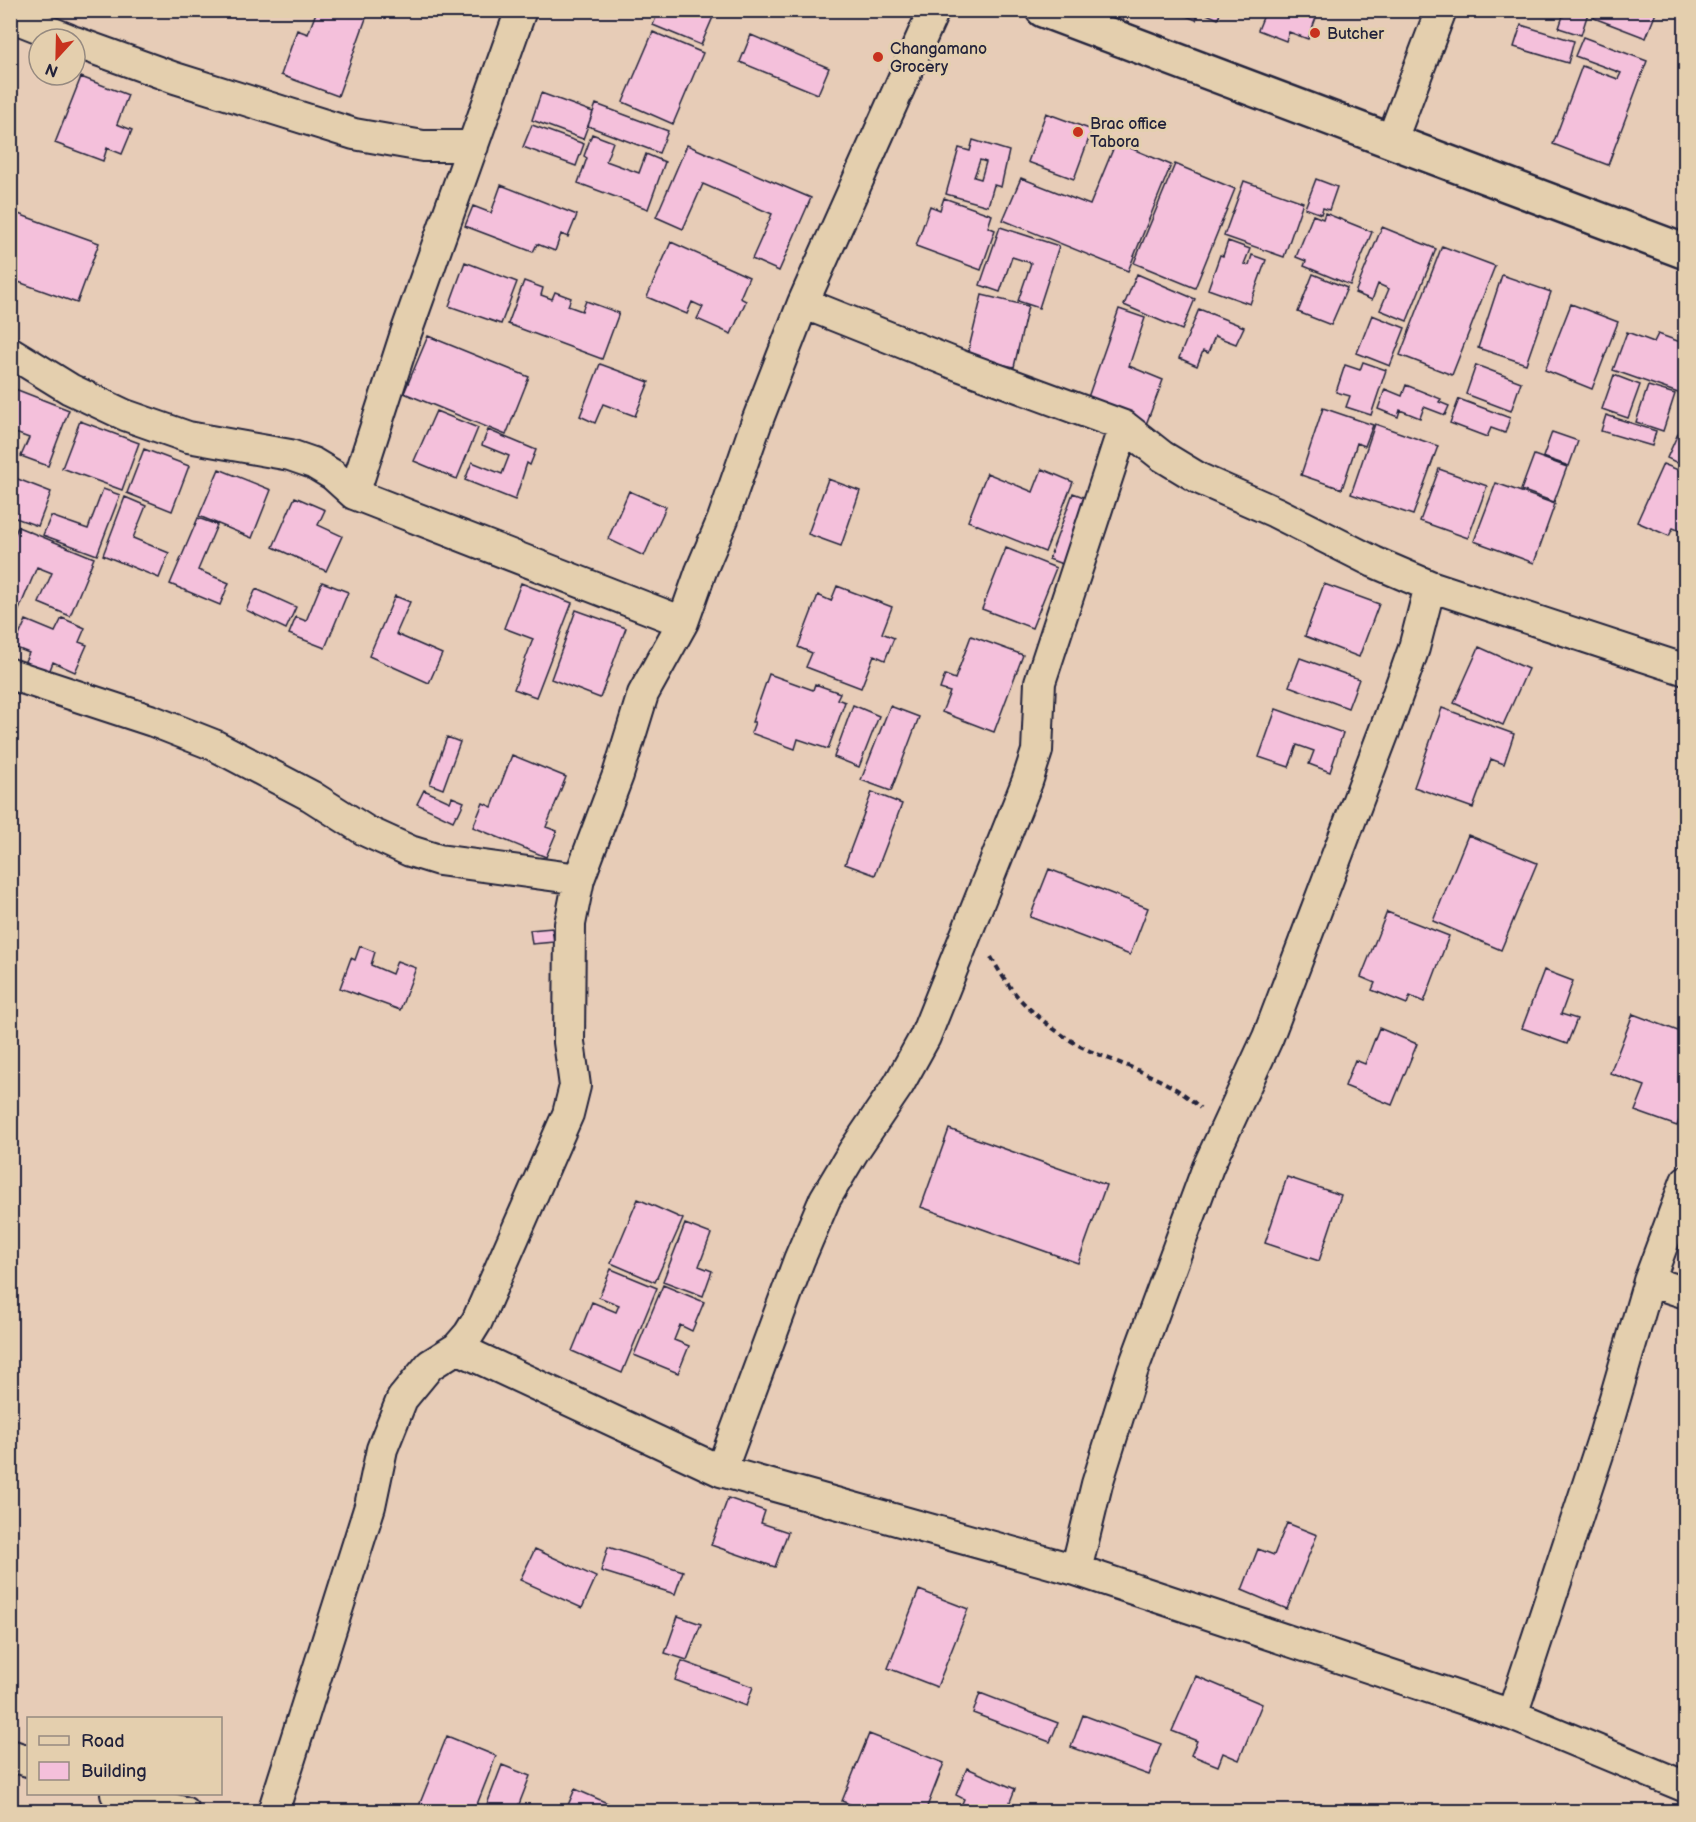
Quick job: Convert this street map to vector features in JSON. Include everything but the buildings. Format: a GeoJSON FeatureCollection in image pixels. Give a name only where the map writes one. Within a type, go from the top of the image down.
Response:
{"type":"FeatureCollection","features":[{"type":"Feature","properties":{"kind":"street"},"geometry":{"type":"LineString","coordinates":[[354,494],[406,333],[522,10]]}},
{"type":"Feature","properties":{"kind":"street"},"geometry":{"type":"LineString","coordinates":[[273,1812],[370,1506],[382,1449],[402,1399],[430,1365],[457,1348],[477,1321],[568,1114],[575,1086],[569,1042],[570,924],[579,879],[618,775],[643,694],[683,622],[803,303],[934,10]]}},
{"type":"Feature","properties":{"kind":"street"},"geometry":{"type":"LineString","coordinates":[[1043,10],[1686,252]]}},
{"type":"Feature","properties":{"kind":"street"},"geometry":{"type":"LineString","coordinates":[[1391,142],[1441,10]]}},
{"type":"Feature","properties":{"kind":"street"},"geometry":{"type":"LineString","coordinates":[[10,16],[38,27]]}},
{"type":"Feature","properties":{"kind":"street"},"geometry":{"type":"LineString","coordinates":[[87,46],[175,78],[354,134],[423,146],[472,146]]}},
{"type":"Feature","properties":{"kind":"street"},"geometry":{"type":"LineString","coordinates":[[803,303],[961,366],[1124,426],[1162,456],[1200,479],[1275,512],[1374,562],[1430,586],[1686,670]]}},
{"type":"Feature","properties":{"kind":"street"},"geometry":{"type":"LineString","coordinates":[[10,352],[70,389],[125,415],[188,437],[266,450],[313,463],[333,475],[354,494],[683,622]]}},
{"type":"Feature","properties":{"kind":"street"},"geometry":{"type":"LineString","coordinates":[[720,1471],[799,1260],[825,1199],[853,1152],[899,1084],[925,1037],[1027,782],[1037,751],[1040,682],[1124,426]]}},
{"type":"Feature","properties":{"kind":"street"},"geometry":{"type":"LineString","coordinates":[[1076,1570],[1097,1484],[1133,1369],[1208,1167],[1268,1037],[1390,716],[1413,648],[1430,586]]}},
{"type":"Feature","properties":{"kind":"street"},"geometry":{"type":"LineString","coordinates":[[10,674],[153,721],[214,745],[311,796],[366,831],[411,851],[439,860],[579,879]]}},
{"type":"Feature","properties":{"kind":"street"},"geometry":{"type":"LineString","coordinates":[[1512,1715],[1604,1436],[1649,1281],[1686,1182]]}},
{"type":"Feature","properties":{"kind":"street"},"geometry":{"type":"LineString","coordinates":[[1649,1281],[1686,1293]]}},
{"type":"Feature","properties":{"kind":"street"},"geometry":{"type":"LineString","coordinates":[[457,1348],[720,1471],[1076,1570],[1512,1715],[1686,1787]]}},
{"type":"Feature","properties":{"kind":"street"},"geometry":{"type":"LineString","coordinates":[[10,1755],[27,1761]]}},
{"type":"Feature","properties":{"kind":"street"},"geometry":{"type":"LineString","coordinates":[[119,1795],[184,1812]]}},
{"type":"Feature","properties":{"kind":"path"},"geometry":{"type":"LineString","coordinates":[[974,914],[984,944],[1015,993],[1035,1013],[1088,1050],[1125,1065],[1188,1097],[1203,1112],[1211,1125],[1216,1149]]}},
{"type":"Feature","properties":{"kind":"place","name":"Butcher"},"geometry":{"type":"Point","coordinates":[1315,33]}},
{"type":"Feature","properties":{"kind":"place","name":"Changamano Grocery"},"geometry":{"type":"Point","coordinates":[878,57]}},
{"type":"Feature","properties":{"kind":"place","name":"Brac office Tabora"},"geometry":{"type":"Point","coordinates":[1078,132]}}]}
